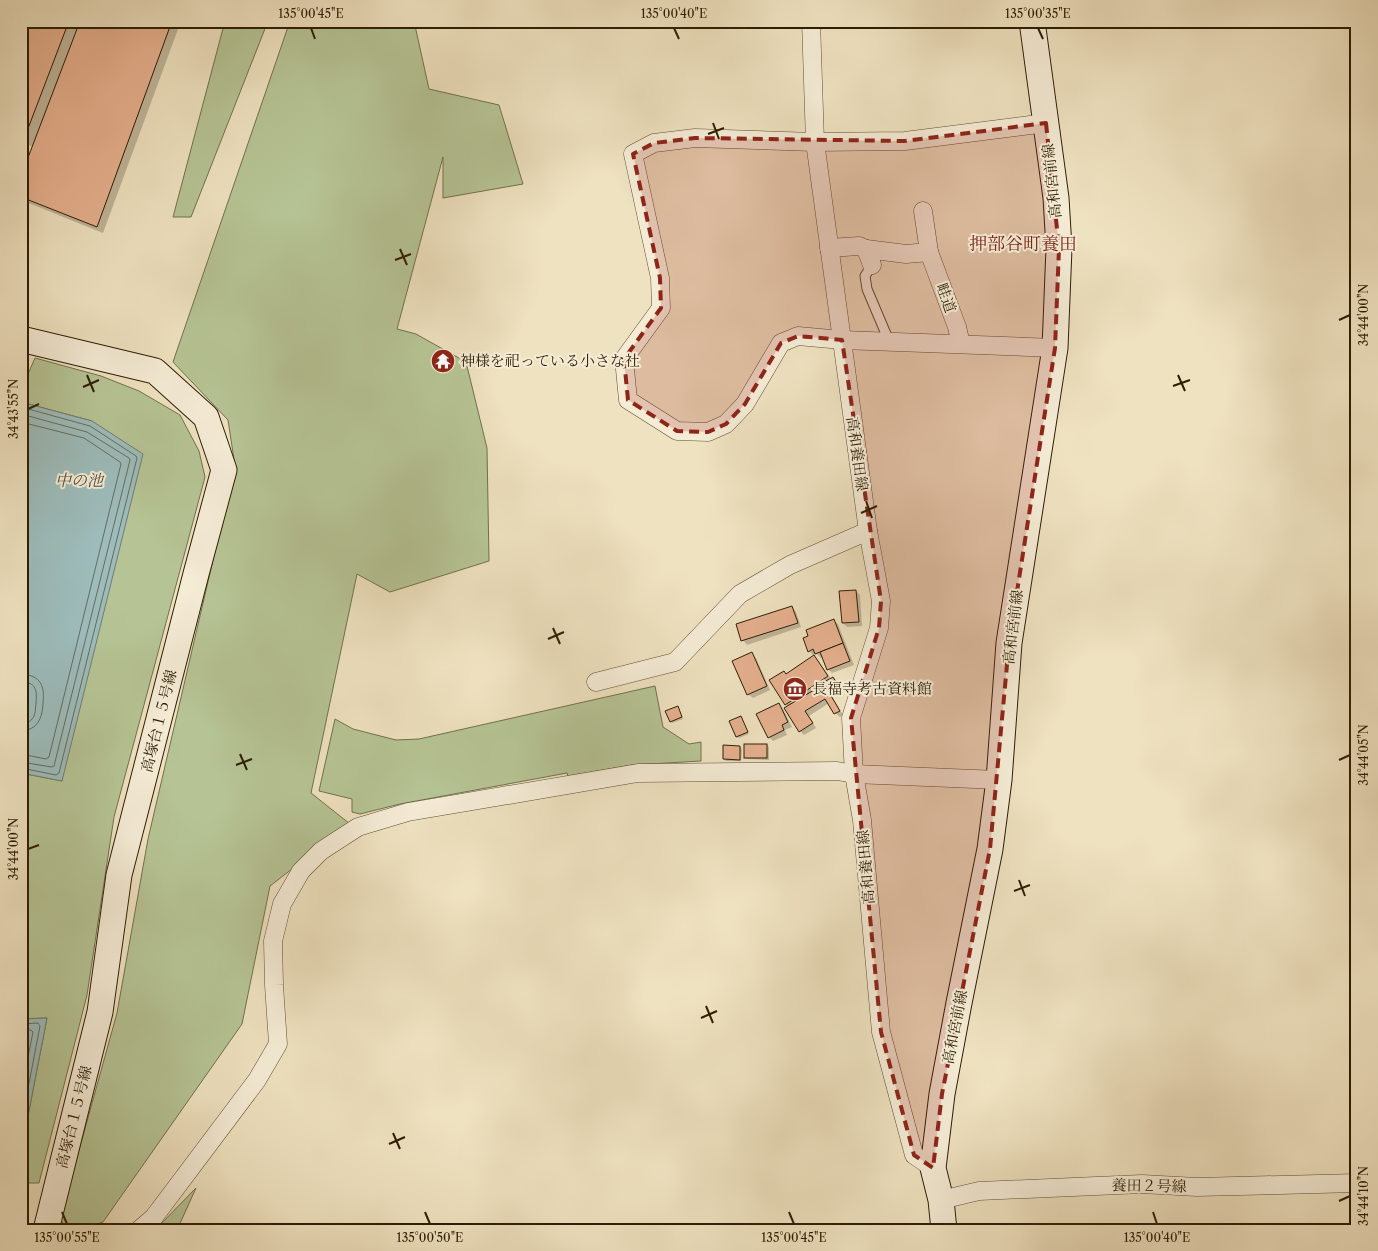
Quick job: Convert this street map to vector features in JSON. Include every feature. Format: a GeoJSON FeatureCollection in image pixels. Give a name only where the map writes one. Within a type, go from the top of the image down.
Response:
{"type":"FeatureCollection","features":[{"type":"Feature","properties":{"kind":"street","name":"高和養田線"},"geometry":{"type":"LineString","coordinates":[[812,21],[815,142],[868,530],[881,601],[879,628],[851,718],[854,774],[862,820],[881,1032],[914,1155],[933,1168]]}},
{"type":"Feature","properties":{"kind":"street","name":"高和宮前線"},"geometry":{"type":"LineString","coordinates":[[944,1230],[942,1200],[933,1168],[942,1094],[990,849],[999,780],[1009,643],[1055,348],[1059,248],[1056,198],[1032,21]]}},
{"type":"Feature","properties":{"kind":"street"},"geometry":{"type":"LineString","coordinates":[[1046,123],[905,141],[815,142],[696,138],[654,143],[633,154],[660,278],[661,308],[624,359],[628,400],[677,431],[708,432],[726,424],[744,404],[781,343],[798,336],[842,340],[1055,348]]}},
{"type":"Feature","properties":{"kind":"street","name":"畦道"},"geometry":{"type":"LineString","coordinates":[[924,211],[929,252],[958,327],[961,344]]}},
{"type":"Feature","properties":{"kind":"street"},"geometry":{"type":"LineString","coordinates":[[829,248],[859,246],[869,257],[929,252]]}},
{"type":"Feature","properties":{"kind":"street","name":"高塚台１５号線"},"geometry":{"type":"LineString","coordinates":[[21,339],[155,371],[206,417],[224,470],[119,875],[100,1012],[46,1230]]}},
{"type":"Feature","properties":{"kind":"street"},"geometry":{"type":"LineString","coordinates":[[596,682],[675,662],[740,594],[790,566],[868,530]]}},
{"type":"Feature","properties":{"kind":"street"},"geometry":{"type":"LineString","coordinates":[[139,1230],[154,1217],[257,1080],[278,1044],[273,942],[282,904],[301,871],[321,851],[358,827],[408,812],[638,772],[836,771],[854,774],[999,780]]}},
{"type":"Feature","properties":{"kind":"street","name":"養田２号線"},"geometry":{"type":"LineString","coordinates":[[942,1200],[979,1191],[1142,1184],[1197,1187],[1357,1183]]}},
{"type":"Feature","properties":{"kind":"lane"},"geometry":{"type":"LineString","coordinates":[[869,257],[865,276],[867,289],[889,341]]}},
{"type":"Feature","properties":{"kind":"highlighted area"},"geometry":{"type":"Polygon","coordinates":[[[1046,123],[1059,248],[1055,348],[1009,643],[990,849],[942,1094],[933,1168],[914,1155],[881,1032],[851,718],[879,628],[881,601],[842,340],[798,336],[781,343],[745,404],[726,424],[708,432],[677,431],[628,400],[624,359],[661,308],[660,278],[633,154],[654,143],[695,138],[905,141],[1046,123]]]}},
{"type":"Feature","properties":{"kind":"green space"},"geometry":{"type":"Polygon","coordinates":[[[225,21],[268,21],[191,217],[173,217],[225,21]]]}},
{"type":"Feature","properties":{"kind":"green space"},"geometry":{"type":"Polygon","coordinates":[[[290,21],[414,21],[429,89],[499,105],[523,184],[443,198],[443,157],[397,329],[416,334],[466,362],[487,448],[489,561],[390,592],[357,574],[311,793],[350,824],[270,886],[242,1024],[103,1222],[80,1230],[68,1230],[60,1219],[117,1013],[148,839],[235,466],[228,420],[173,362],[290,21]]]}},
{"type":"Feature","properties":{"kind":"green space"},"geometry":{"type":"Polygon","coordinates":[[[35,358],[101,376],[139,391],[180,415],[199,451],[205,477],[114,817],[87,995],[39,1183],[21,1183],[21,1152],[47,1018],[21,1019],[21,773],[62,781],[92,421],[21,402],[21,390],[35,358]]]}},
{"type":"Feature","properties":{"kind":"green space"},"geometry":{"type":"Polygon","coordinates":[[[655,686],[663,727],[689,744],[701,742],[701,761],[632,765],[568,776],[567,773],[400,804],[360,814],[352,812],[352,799],[319,791],[335,719],[353,729],[396,740],[419,739],[655,686]]]}},
{"type":"Feature","properties":{"kind":"green space"},"geometry":{"type":"Polygon","coordinates":[[[196,1188],[177,1230],[155,1230],[196,1188]]]}},
{"type":"Feature","properties":{"kind":"water","name":"中の池"},"geometry":{"type":"Polygon","coordinates":[[[21,402],[92,421],[143,454],[62,781],[21,773],[21,735],[26,694],[21,693],[21,402]]]}},
{"type":"Feature","properties":{"kind":"water"},"geometry":{"type":"Polygon","coordinates":[[[47,1018],[21,1152],[21,1019],[47,1018]]]}},
{"type":"Feature","properties":{"kind":"building"},"geometry":{"type":"Polygon","coordinates":[[[21,21],[69,21],[24,139],[21,138],[21,21]]]}},
{"type":"Feature","properties":{"kind":"building"},"geometry":{"type":"Polygon","coordinates":[[[80,21],[172,21],[97,227],[21,197],[21,176],[80,21]]]}},
{"type":"Feature","properties":{"kind":"building"},"geometry":{"type":"Polygon","coordinates":[[[856,590],[859,622],[842,623],[839,591],[856,590]]]}},
{"type":"Feature","properties":{"kind":"building"},"geometry":{"type":"Polygon","coordinates":[[[792,606],[798,623],[741,641],[736,624],[792,606]]]}},
{"type":"Feature","properties":{"kind":"building"},"geometry":{"type":"Polygon","coordinates":[[[834,619],[843,643],[815,654],[813,649],[808,652],[803,638],[808,636],[806,630],[834,619]]]}},
{"type":"Feature","properties":{"kind":"building"},"geometry":{"type":"Polygon","coordinates":[[[843,643],[850,661],[827,670],[820,652],[843,643]]]}},
{"type":"Feature","properties":{"kind":"building"},"geometry":{"type":"Polygon","coordinates":[[[752,652],[767,686],[747,695],[732,661],[752,652]]]}},
{"type":"Feature","properties":{"kind":"building"},"geometry":{"type":"Polygon","coordinates":[[[814,655],[828,676],[785,705],[769,680],[784,671],[786,674],[814,655]]]}},
{"type":"Feature","properties":{"kind":"building"},"geometry":{"type":"Polygon","coordinates":[[[833,677],[840,688],[831,694],[824,682],[833,677]]]}},
{"type":"Feature","properties":{"kind":"building"},"geometry":{"type":"Polygon","coordinates":[[[824,684],[840,711],[834,714],[825,699],[805,711],[813,723],[799,732],[784,708],[824,684]]]}},
{"type":"Feature","properties":{"kind":"building"},"geometry":{"type":"Polygon","coordinates":[[[779,703],[788,722],[782,725],[784,730],[768,738],[756,714],[779,703]]]}},
{"type":"Feature","properties":{"kind":"building"},"geometry":{"type":"Polygon","coordinates":[[[678,706],[682,717],[670,722],[665,711],[678,706]]]}},
{"type":"Feature","properties":{"kind":"building"},"geometry":{"type":"Polygon","coordinates":[[[741,716],[748,732],[736,737],[729,721],[741,716]]]}},
{"type":"Feature","properties":{"kind":"building"},"geometry":{"type":"Polygon","coordinates":[[[744,744],[767,744],[767,758],[744,758],[744,744]]]}},
{"type":"Feature","properties":{"kind":"building"},"geometry":{"type":"Polygon","coordinates":[[[723,745],[740,746],[740,760],[723,759],[723,745]]]}},
{"type":"Feature","properties":{"kind":"place","name":"神様を祀っている小さな社"},"geometry":{"type":"Point","coordinates":[443,361]}},
{"type":"Feature","properties":{"kind":"place","name":"長福寺考古資料館"},"geometry":{"type":"Point","coordinates":[795,689]}},
{"type":"Feature","properties":{"kind":"district","name":"押部谷町養田"},"geometry":{"type":"Point","coordinates":[1023,244]}}]}
